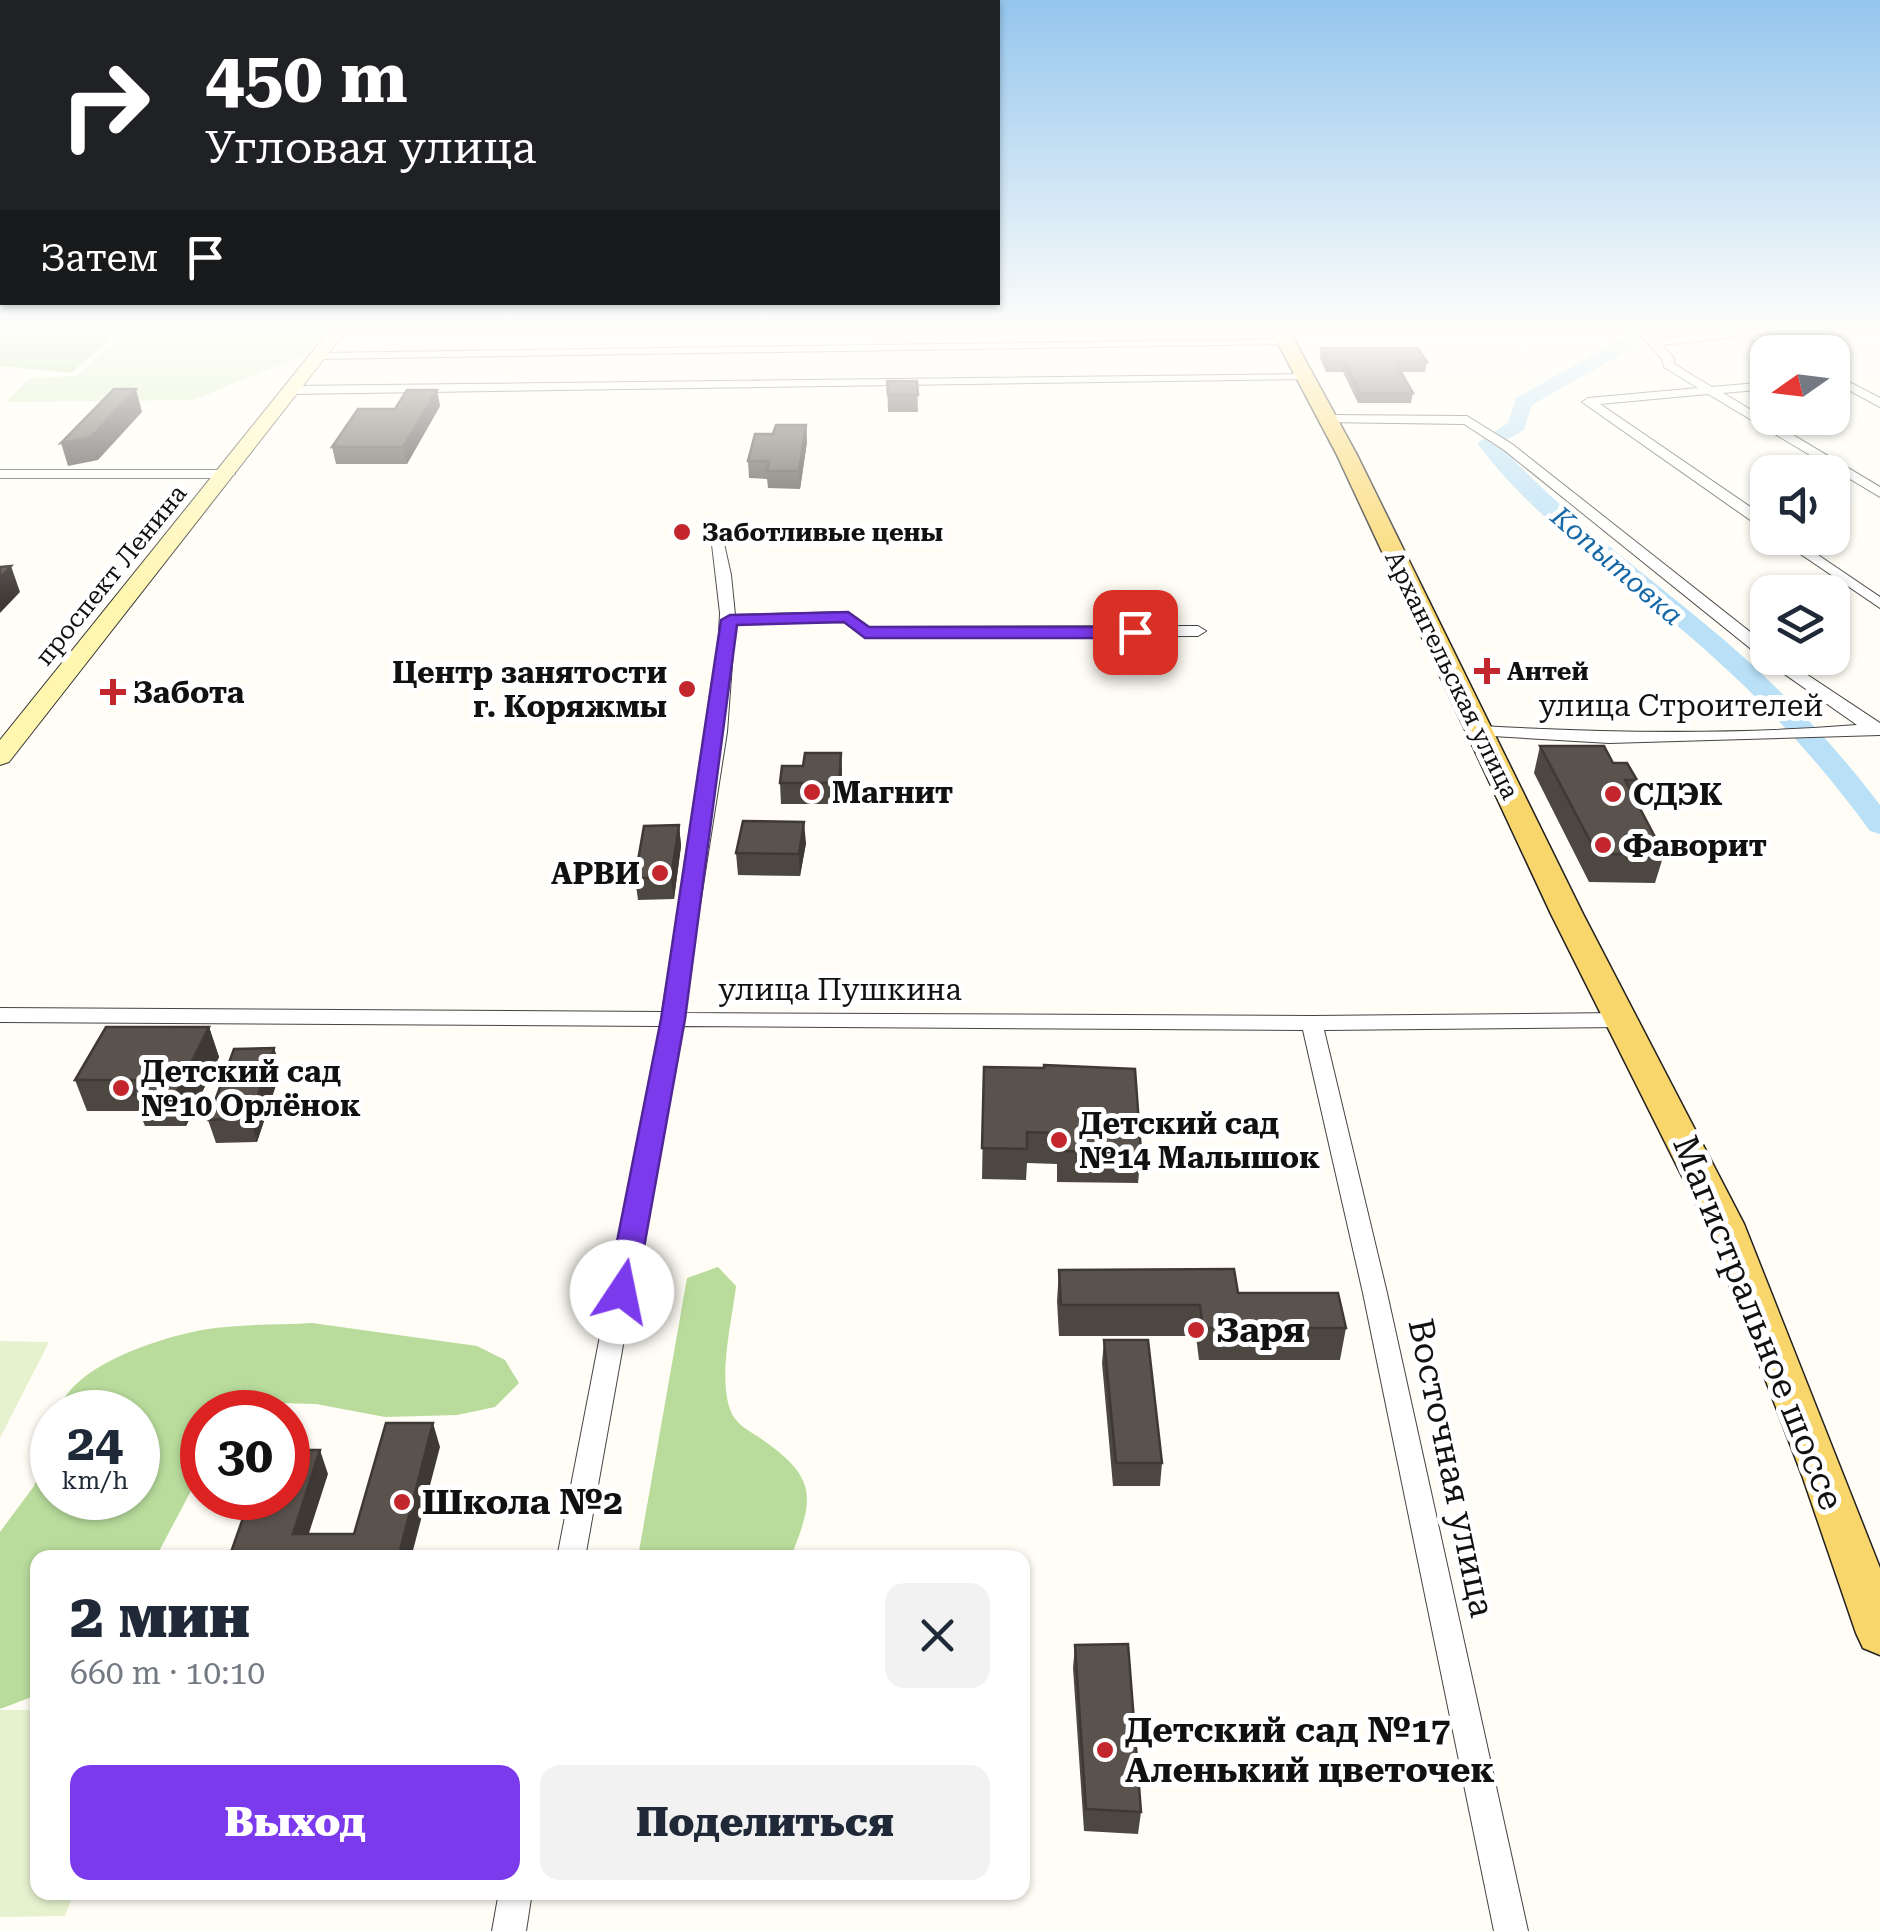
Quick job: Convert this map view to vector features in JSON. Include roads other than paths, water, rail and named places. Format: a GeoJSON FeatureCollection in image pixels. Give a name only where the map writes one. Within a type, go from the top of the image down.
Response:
{"type":"FeatureCollection","features":[{"type":"Feature","properties":{"kind":"main road","name":"Архангельская улица"},"geometry":{"type":"LineString","coordinates":[[1329,422],[1620,1020]]}},
{"type":"Feature","properties":{"kind":"main road","name":"Магистральное шоссе"},"geometry":{"type":"LineString","coordinates":[[1620,1020],[1725,1224],[1812,1444],[1880,1634]]}},
{"type":"Feature","properties":{"kind":"street","name":"проспект Ленина"},"geometry":{"type":"LineString","coordinates":[[0,757],[268,422]]}},
{"type":"Feature","properties":{"kind":"street"},"geometry":{"type":"LineString","coordinates":[[1470,422],[1508,447],[1750,640]]}},
{"type":"Feature","properties":{"kind":"street"},"geometry":{"type":"LineString","coordinates":[[1617,422],[1750,514]]}},
{"type":"Feature","properties":{"kind":"street"},"geometry":{"type":"LineString","coordinates":[[1765,422],[1880,493]]}},
{"type":"Feature","properties":{"kind":"street"},"geometry":{"type":"LineString","coordinates":[[0,474],[228,474]]}},
{"type":"Feature","properties":{"kind":"street"},"geometry":{"type":"LineString","coordinates":[[573,1550],[673,1019],[730,620],[727,573],[716,539]]}},
{"type":"Feature","properties":{"kind":"street"},"geometry":{"type":"LineString","coordinates":[[1809,555],[1880,604]]}},
{"type":"Feature","properties":{"kind":"street"},"geometry":{"type":"LineString","coordinates":[[730,620],[848,617],[865,632],[1198,631]]}},
{"type":"Feature","properties":{"kind":"street"},"geometry":{"type":"LineString","coordinates":[[1798,675],[1878,730]]}},
{"type":"Feature","properties":{"kind":"street","name":"улица Строителей"},"geometry":{"type":"LineString","coordinates":[[1482,731],[1610,738],[1878,730]]}},
{"type":"Feature","properties":{"kind":"street","name":"улица Пушкина"},"geometry":{"type":"LineString","coordinates":[[0,1015],[1312,1023],[1620,1020]]}},
{"type":"Feature","properties":{"kind":"street","name":"Восточная улица"},"geometry":{"type":"LineString","coordinates":[[1312,1023],[1375,1293],[1511,1931]]}},
{"type":"Feature","properties":{"kind":"street"},"geometry":{"type":"LineString","coordinates":[[510,1931],[515,1900]]}},
{"type":"Feature","properties":{"kind":"waterway","name":"Копытовка"},"geometry":{"type":"LineString","coordinates":[[1518,422],[1487,443],[1568,524],[1760,686],[1823,753],[1880,825]]}},
{"type":"Feature","properties":{"kind":"place","name":"Заботливые цены"},"geometry":{"type":"Point","coordinates":[682,532]}},
{"type":"Feature","properties":{"kind":"place","name":"Антей"},"geometry":{"type":"Point","coordinates":[1487,671]}},
{"type":"Feature","properties":{"kind":"place","name":"Центр занятости г. Коряжмы"},"geometry":{"type":"Point","coordinates":[687,689]}},
{"type":"Feature","properties":{"kind":"place","name":"Забота"},"geometry":{"type":"Point","coordinates":[113,692]}},
{"type":"Feature","properties":{"kind":"place","name":"Магнит"},"geometry":{"type":"Point","coordinates":[812,792]}},
{"type":"Feature","properties":{"kind":"place","name":"СДЭК"},"geometry":{"type":"Point","coordinates":[1613,794]}},
{"type":"Feature","properties":{"kind":"place","name":"Фаворит"},"geometry":{"type":"Point","coordinates":[1603,845]}},
{"type":"Feature","properties":{"kind":"place","name":"АРВИ"},"geometry":{"type":"Point","coordinates":[660,873]}},
{"type":"Feature","properties":{"kind":"place","name":"Детский сад №10 Орлёнок"},"geometry":{"type":"Point","coordinates":[121,1088]}},
{"type":"Feature","properties":{"kind":"place","name":"Детский сад №14 Малышок"},"geometry":{"type":"Point","coordinates":[1059,1140]}},
{"type":"Feature","properties":{"kind":"place","name":"Заря"},"geometry":{"type":"Point","coordinates":[1196,1330]}},
{"type":"Feature","properties":{"kind":"place","name":"Школа №2"},"geometry":{"type":"Point","coordinates":[402,1502]}},
{"type":"Feature","properties":{"kind":"place","name":"Детский сад №17 Аленький цветочек"},"geometry":{"type":"Point","coordinates":[1105,1750]}}]}
